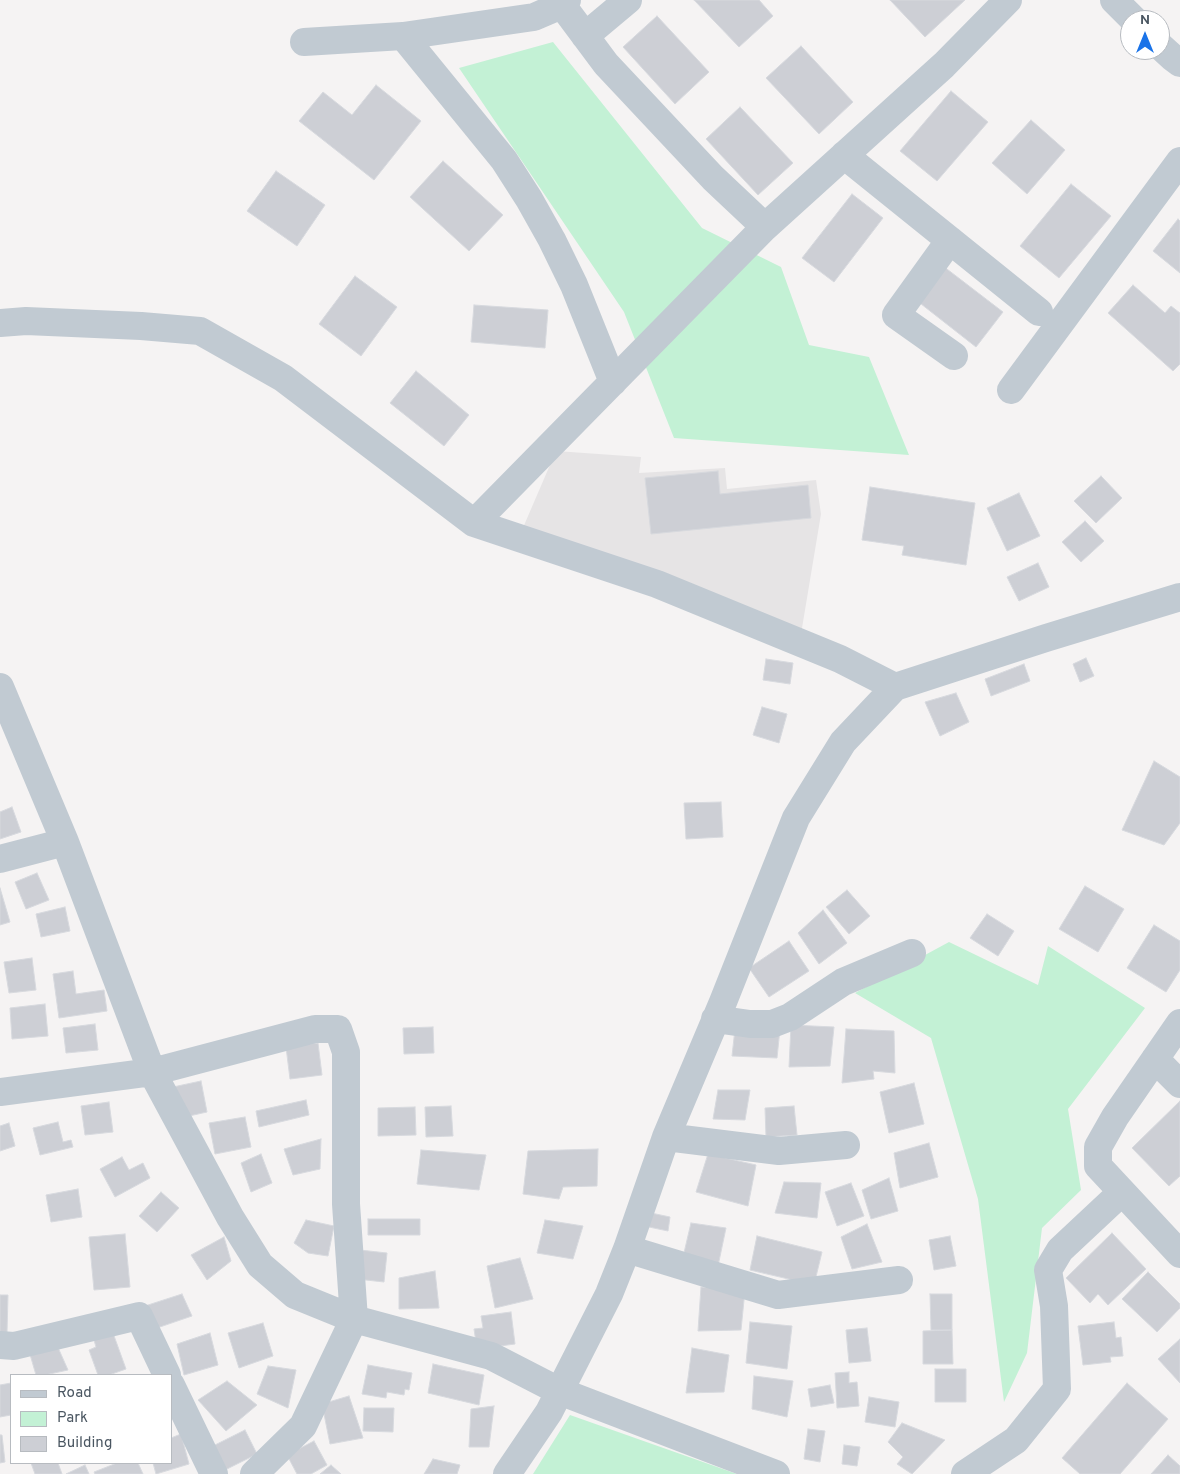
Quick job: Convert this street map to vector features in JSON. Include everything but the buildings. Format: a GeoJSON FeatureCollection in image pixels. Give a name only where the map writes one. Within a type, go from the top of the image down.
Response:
{"type":"FeatureCollection","features":[{"type":"Feature","properties":{"kind":"street"},"geometry":{"type":"LineString","coordinates":[[586,36],[628,0]]}},
{"type":"Feature","properties":{"kind":"street"},"geometry":{"type":"LineString","coordinates":[[474,523],[765,227],[944,65],[1008,0]]}},
{"type":"Feature","properties":{"kind":"street"},"geometry":{"type":"LineString","coordinates":[[1114,0],[1124,10]]}},
{"type":"Feature","properties":{"kind":"street"},"geometry":{"type":"LineString","coordinates":[[304,42],[403,36],[534,17],[565,2],[606,64],[699,163],[765,227]]}},
{"type":"Feature","properties":{"kind":"street"},"geometry":{"type":"LineString","coordinates":[[403,36],[504,160],[529,200],[552,240],[574,285],[613,382]]}},
{"type":"Feature","properties":{"kind":"street"},"geometry":{"type":"LineString","coordinates":[[1170,55],[1180,63]]}},
{"type":"Feature","properties":{"kind":"street"},"geometry":{"type":"LineString","coordinates":[[844,155],[1039,312]]}},
{"type":"Feature","properties":{"kind":"street"},"geometry":{"type":"LineString","coordinates":[[1011,390],[1180,161]]}},
{"type":"Feature","properties":{"kind":"street"},"geometry":{"type":"LineString","coordinates":[[950,240],[896,316],[954,356]]}},
{"type":"Feature","properties":{"kind":"street"},"geometry":{"type":"LineString","coordinates":[[0,323],[26,321],[132,325],[200,331],[283,378],[474,523],[657,584],[840,659],[895,688]]}},
{"type":"Feature","properties":{"kind":"street"},"geometry":{"type":"LineString","coordinates":[[507,1474],[549,1412],[609,1294],[627,1249],[666,1137],[796,818],[843,742],[895,688],[1046,638],[1180,597]]}},
{"type":"Feature","properties":{"kind":"street"},"geometry":{"type":"LineString","coordinates":[[0,687],[66,842],[152,1072],[230,1217],[260,1265],[295,1295],[354,1319],[491,1356],[560,1391],[776,1474]]}},
{"type":"Feature","properties":{"kind":"street"},"geometry":{"type":"LineString","coordinates":[[0,859],[66,842]]}},
{"type":"Feature","properties":{"kind":"street"},"geometry":{"type":"LineString","coordinates":[[715,1019],[750,1024],[772,1024],[790,1017],[843,982],[912,953]]}},
{"type":"Feature","properties":{"kind":"street"},"geometry":{"type":"LineString","coordinates":[[1180,1022],[1115,1116],[1098,1147],[1098,1166],[1180,1254]]}},
{"type":"Feature","properties":{"kind":"street"},"geometry":{"type":"LineString","coordinates":[[0,1092],[152,1072],[315,1029],[338,1029],[346,1052],[346,1204],[354,1319],[303,1426],[254,1474]]}},
{"type":"Feature","properties":{"kind":"street"},"geometry":{"type":"LineString","coordinates":[[1155,1059],[1180,1084]]}},
{"type":"Feature","properties":{"kind":"street"},"geometry":{"type":"LineString","coordinates":[[666,1137],[779,1151],[846,1145]]}},
{"type":"Feature","properties":{"kind":"street"},"geometry":{"type":"LineString","coordinates":[[965,1474],[1016,1440],[1057,1389],[1054,1306],[1048,1270],[1060,1250],[1122,1192]]}},
{"type":"Feature","properties":{"kind":"street"},"geometry":{"type":"LineString","coordinates":[[627,1249],[778,1295],[899,1280]]}},
{"type":"Feature","properties":{"kind":"street"},"geometry":{"type":"LineString","coordinates":[[0,1345],[14,1346],[138,1316],[167,1374]]}},
{"type":"Feature","properties":{"kind":"street"},"geometry":{"type":"LineString","coordinates":[[172,1387],[214,1474]]}},
{"type":"Feature","properties":{"kind":"shaded area"},"geometry":{"type":"Polygon","coordinates":[[[556,451],[641,457],[639,473],[725,468],[727,489],[816,480],[821,514],[801,634],[522,530],[556,451]]]}},
{"type":"Feature","properties":{"kind":"green space"},"geometry":{"type":"Polygon","coordinates":[[[553,42],[702,228],[781,267],[809,345],[869,357],[909,455],[674,438],[624,312],[459,68],[553,42]]]}},
{"type":"Feature","properties":{"kind":"green space"},"geometry":{"type":"Polygon","coordinates":[[[949,942],[1038,985],[1048,946],[1145,1008],[1068,1109],[1081,1190],[1042,1228],[1027,1353],[1004,1402],[978,1199],[931,1038],[855,993],[949,942]]]}},
{"type":"Feature","properties":{"kind":"green space"},"geometry":{"type":"Polygon","coordinates":[[[570,1415],[737,1474],[533,1474],[570,1415]]]}}]}
